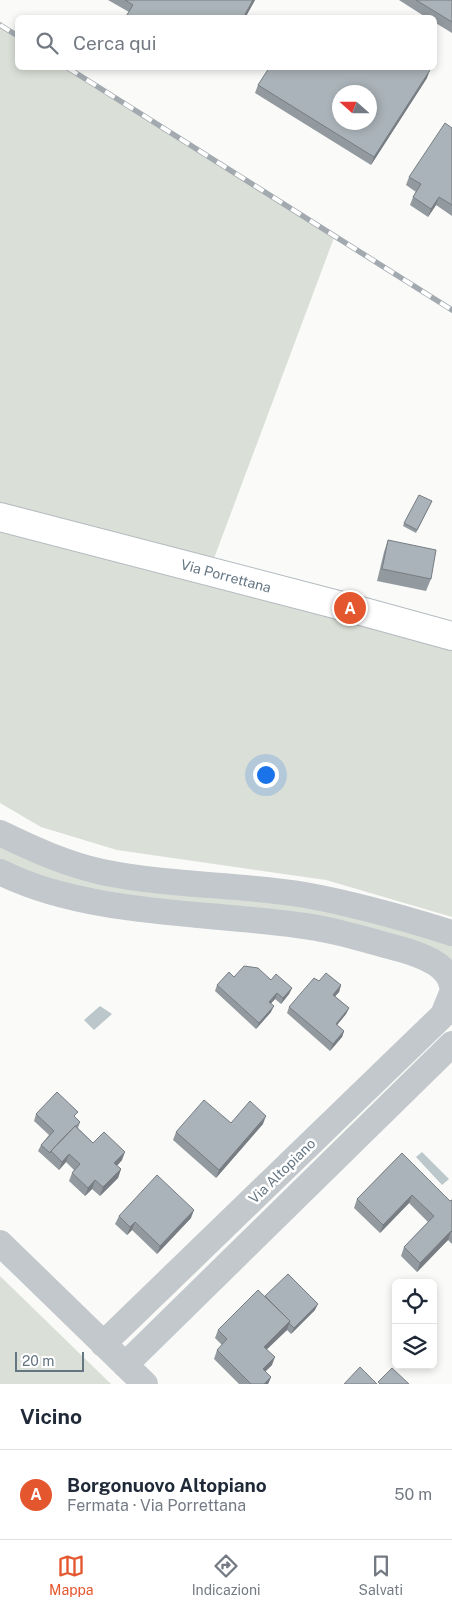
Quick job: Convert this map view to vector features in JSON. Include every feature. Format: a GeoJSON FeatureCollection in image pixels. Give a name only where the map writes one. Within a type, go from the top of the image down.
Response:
{"type":"FeatureCollection","features":[{"type":"Feature","properties":{"kind":"main road","name":"Via Porrettana"},"geometry":{"type":"LineString","coordinates":[[0,517],[452,636]]}},
{"type":"Feature","properties":{"kind":"street"},"geometry":{"type":"LineString","coordinates":[[0,834],[46,856],[102,872],[165,882],[305,895],[397,917],[452,933]]}},
{"type":"Feature","properties":{"kind":"street"},"geometry":{"type":"LineString","coordinates":[[0,872],[44,890],[108,904],[298,925],[413,952],[437,965],[452,982],[452,986]]}},
{"type":"Feature","properties":{"kind":"street","name":"Via Altopiano"},"geometry":{"type":"LineString","coordinates":[[103,1344],[443,1015],[452,992]]}},
{"type":"Feature","properties":{"kind":"street","name":"Via Altopiano"},"geometry":{"type":"LineString","coordinates":[[125,1365],[452,1044]]}},
{"type":"Feature","properties":{"kind":"street"},"geometry":{"type":"LineString","coordinates":[[0,1244],[145,1384]]}},
{"type":"Feature","properties":{"kind":"shaded area"},"geometry":{"type":"Polygon","coordinates":[[[0,22],[15,32],[15,70],[75,70],[335,235],[210,569],[452,636],[452,917],[326,880],[117,850],[41,827],[0,803],[0,22]]]}},
{"type":"Feature","properties":{"kind":"shaded area"},"geometry":{"type":"Polygon","coordinates":[[[0,840],[289,901],[452,944],[452,963],[93,892],[0,861],[0,840]]]}},
{"type":"Feature","properties":{"kind":"shaded area"},"geometry":{"type":"Polygon","coordinates":[[[100,1006],[112,1014],[94,1030],[84,1020],[100,1006]]]}},
{"type":"Feature","properties":{"kind":"shaded area"},"geometry":{"type":"Polygon","coordinates":[[[422,1152],[449,1179],[442,1185],[416,1157],[422,1152]]]}},
{"type":"Feature","properties":{"kind":"shaded area"},"geometry":{"type":"Polygon","coordinates":[[[0,1276],[111,1384],[0,1384],[0,1276]]]}},
{"type":"Feature","properties":{"kind":"building"},"geometry":{"type":"Polygon","coordinates":[[[125,0],[253,0],[245,15],[127,15],[133,5],[125,0]]]}},
{"type":"Feature","properties":{"kind":"building"},"geometry":{"type":"Polygon","coordinates":[[[416,0],[452,0],[452,22],[416,0]]]}},
{"type":"Feature","properties":{"kind":"building"},"geometry":{"type":"Polygon","coordinates":[[[268,70],[430,70],[374,157],[258,85],[268,70]]]}},
{"type":"Feature","properties":{"kind":"building"},"geometry":{"type":"Polygon","coordinates":[[[445,123],[452,128],[452,205],[439,197],[431,209],[413,197],[421,184],[409,177],[445,123]]]}},
{"type":"Feature","properties":{"kind":"building"},"geometry":{"type":"Polygon","coordinates":[[[419,495],[432,501],[417,530],[404,523],[419,495]]]}},
{"type":"Feature","properties":{"kind":"building"},"geometry":{"type":"Polygon","coordinates":[[[388,540],[436,550],[431,579],[382,569],[388,540]]]}},
{"type":"Feature","properties":{"kind":"building"},"geometry":{"type":"Polygon","coordinates":[[[244,966],[258,968],[271,980],[276,974],[292,988],[283,998],[277,993],[269,1002],[274,1006],[259,1023],[217,985],[229,972],[234,977],[244,966]]]}},
{"type":"Feature","properties":{"kind":"building"},"geometry":{"type":"Polygon","coordinates":[[[326,973],[341,985],[333,995],[349,1008],[336,1024],[344,1031],[333,1044],[289,1007],[314,978],[319,981],[326,973]]]}},
{"type":"Feature","properties":{"kind":"building"},"geometry":{"type":"Polygon","coordinates":[[[57,1092],[78,1112],[74,1116],[80,1122],[50,1153],[41,1145],[54,1131],[36,1114],[57,1092]]]}},
{"type":"Feature","properties":{"kind":"building"},"geometry":{"type":"Polygon","coordinates":[[[204,1100],[231,1123],[250,1101],[266,1116],[219,1170],[176,1132],[204,1100]]]}},
{"type":"Feature","properties":{"kind":"building"},"geometry":{"type":"Polygon","coordinates":[[[75,1126],[93,1143],[104,1132],[125,1152],[114,1163],[121,1169],[103,1187],[95,1180],[88,1188],[72,1173],[80,1164],[69,1154],[62,1162],[51,1151],[75,1126]]]}},
{"type":"Feature","properties":{"kind":"building"},"geometry":{"type":"Polygon","coordinates":[[[402,1153],[450,1201],[452,1200],[452,1232],[420,1263],[404,1247],[434,1216],[412,1195],[383,1225],[357,1199],[402,1153]]]}},
{"type":"Feature","properties":{"kind":"building"},"geometry":{"type":"Polygon","coordinates":[[[157,1175],[194,1210],[160,1246],[135,1222],[130,1227],[119,1216],[157,1175]]]}},
{"type":"Feature","properties":{"kind":"building"},"geometry":{"type":"Polygon","coordinates":[[[288,1274],[318,1304],[294,1328],[289,1323],[290,1321],[265,1296],[288,1274]]]}},
{"type":"Feature","properties":{"kind":"building"},"geometry":{"type":"Polygon","coordinates":[[[258,1290],[290,1321],[264,1347],[275,1357],[263,1369],[271,1377],[264,1384],[251,1384],[217,1350],[227,1339],[218,1330],[258,1290]]]}},
{"type":"Feature","properties":{"kind":"building"},"geometry":{"type":"Polygon","coordinates":[[[360,1367],[377,1384],[344,1384],[360,1367]]]}},
{"type":"Feature","properties":{"kind":"building"},"geometry":{"type":"Polygon","coordinates":[[[392,1368],[409,1384],[380,1384],[378,1382],[392,1368]]]}},
{"type":"Feature","properties":{"kind":"railway"},"geometry":{"type":"LineString","coordinates":[[0,25],[15,34]]}},
{"type":"Feature","properties":{"kind":"railway"},"geometry":{"type":"LineString","coordinates":[[71,70],[452,310]]}},
{"type":"Feature","properties":{"kind":"place","name":"Borgonuovo Altopiano"},"geometry":{"type":"Point","coordinates":[350,608]}}]}
